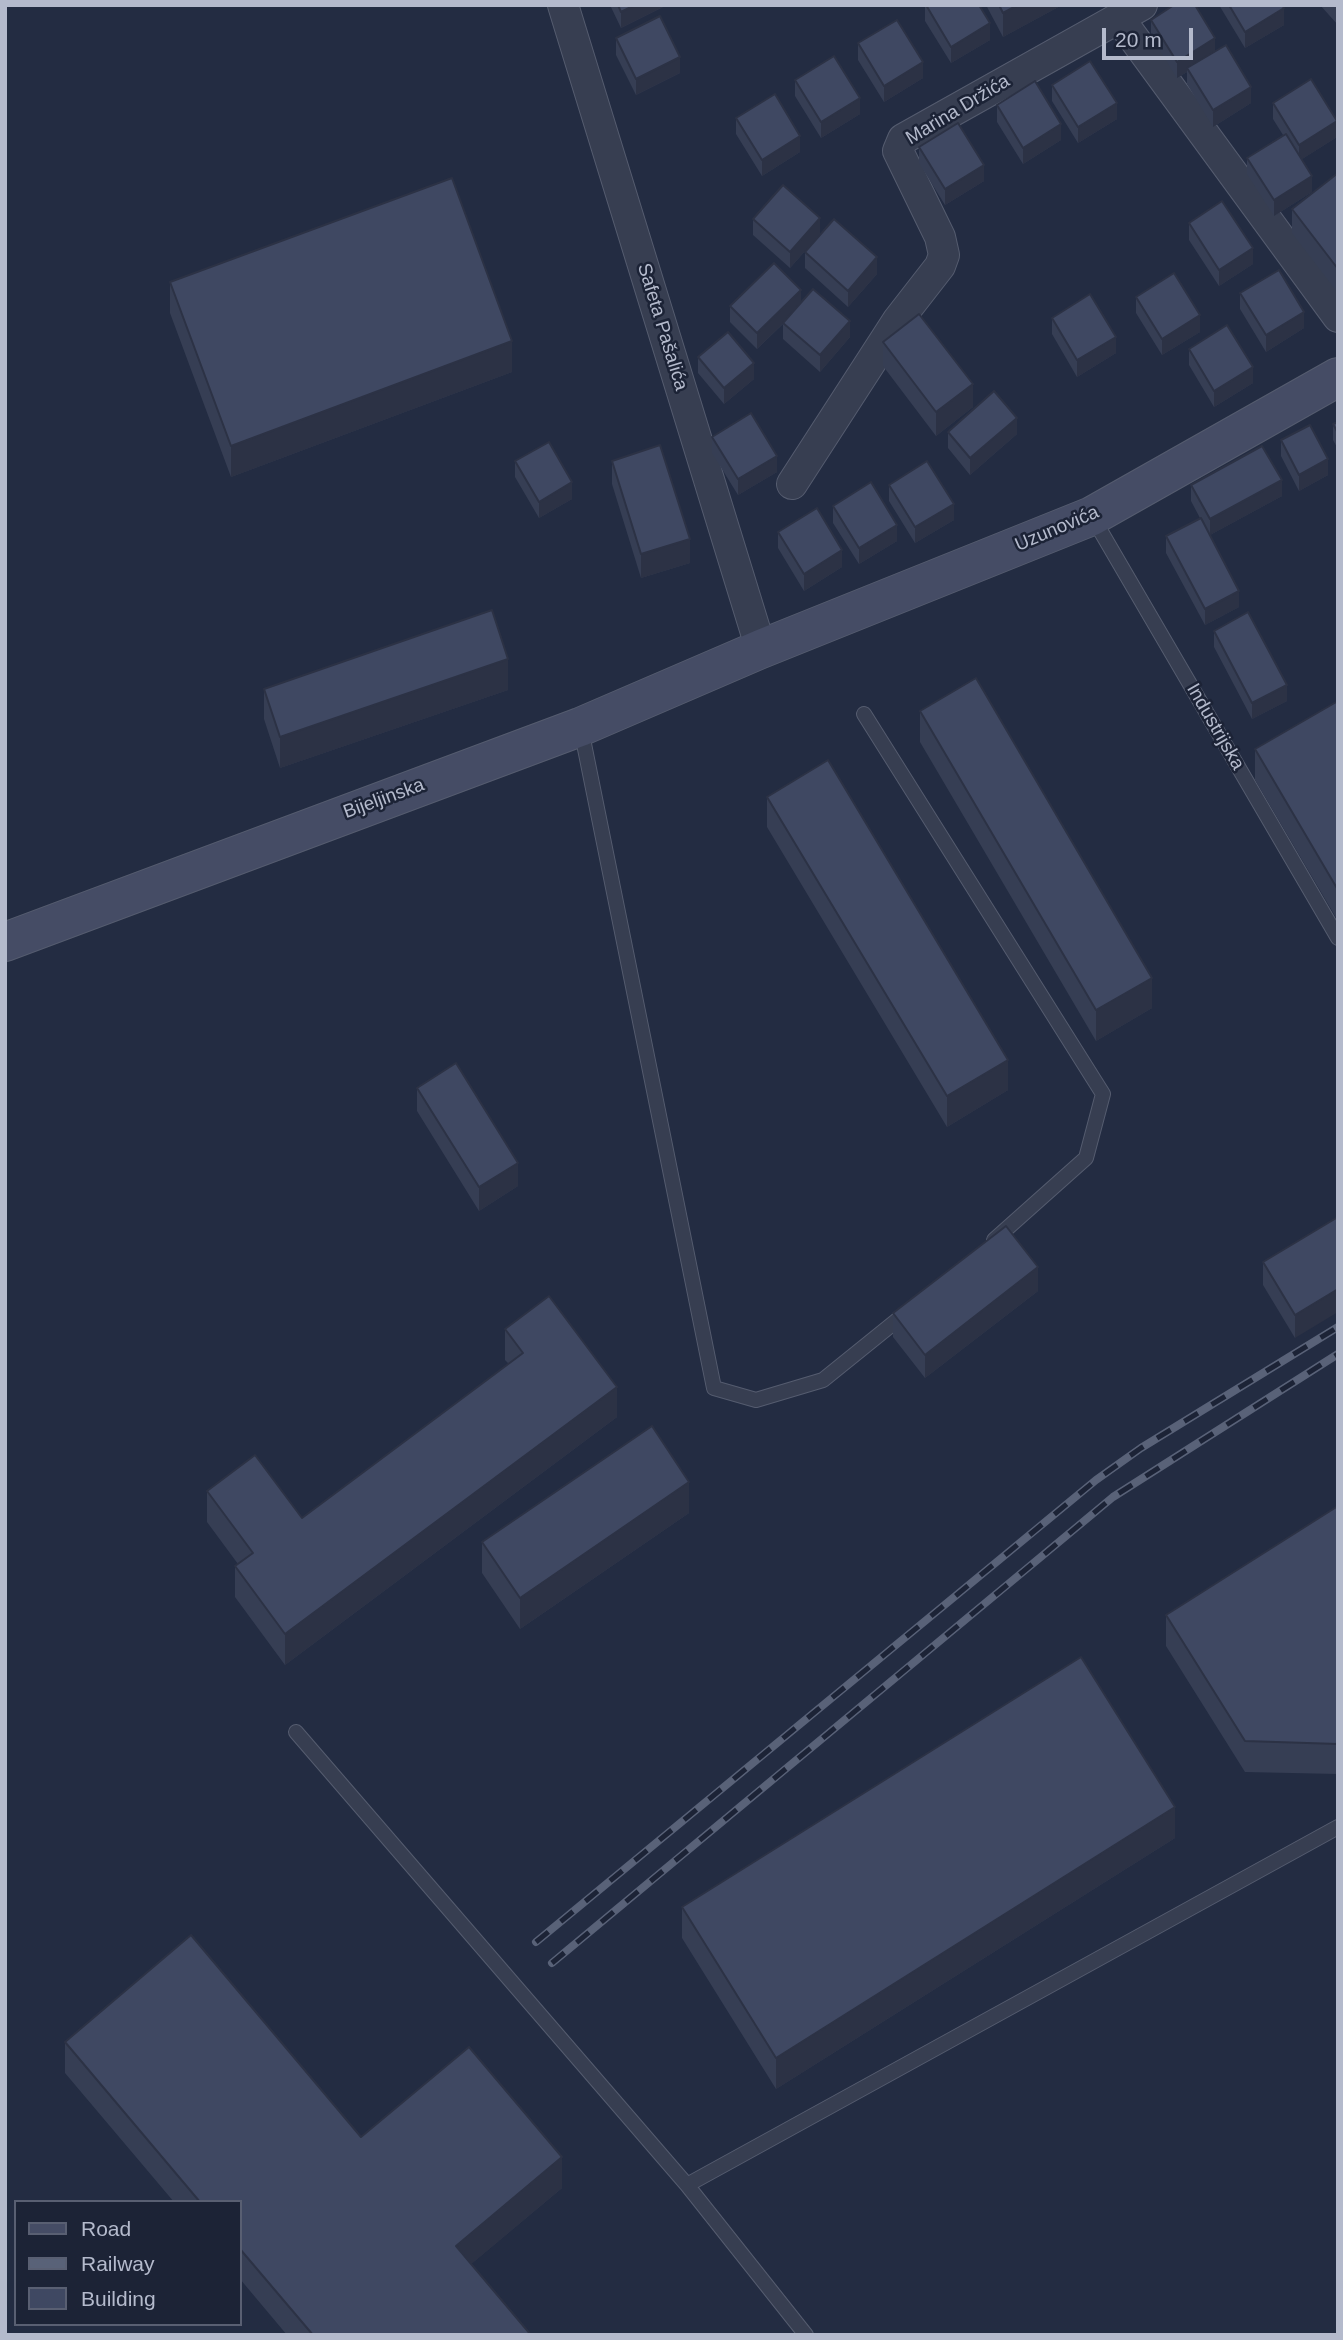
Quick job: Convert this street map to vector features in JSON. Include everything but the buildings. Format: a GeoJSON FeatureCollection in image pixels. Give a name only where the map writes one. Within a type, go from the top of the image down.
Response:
{"type":"FeatureCollection","features":[{"type":"Feature","properties":{"kind":"main road","name":"Uzunovića"},"geometry":{"type":"LineString","coordinates":[[761,649],[1092,516],[1338,377]]}},
{"type":"Feature","properties":{"kind":"main road","name":"Bijeljinska"},"geometry":{"type":"LineString","coordinates":[[5,942],[580,727],[761,649]]}},
{"type":"Feature","properties":{"kind":"street","name":"Safeta Pašalića"},"geometry":{"type":"LineString","coordinates":[[563,5],[761,649]]}},
{"type":"Feature","properties":{"kind":"street"},"geometry":{"type":"LineString","coordinates":[[1130,12],[1338,317]]}},
{"type":"Feature","properties":{"kind":"street","name":"Marina Držića"},"geometry":{"type":"LineString","coordinates":[[792,484],[898,320],[940,266],[944,255],[940,237],[898,151],[903,139],[1130,12]]}},
{"type":"Feature","properties":{"kind":"lane","name":"Industrijska"},"geometry":{"type":"LineString","coordinates":[[1092,516],[1338,937]]}},
{"type":"Feature","properties":{"kind":"lane"},"geometry":{"type":"LineString","coordinates":[[864,714],[1102,1094],[1086,1158],[982,1250]]}},
{"type":"Feature","properties":{"kind":"lane"},"geometry":{"type":"LineString","coordinates":[[580,727],[714,1388],[756,1400],[823,1380],[918,1302]]}},
{"type":"Feature","properties":{"kind":"lane"},"geometry":{"type":"LineString","coordinates":[[296,1732],[687,2185],[806,2335]]}},
{"type":"Feature","properties":{"kind":"lane"},"geometry":{"type":"LineString","coordinates":[[687,2185],[1338,1827]]}},
{"type":"Feature","properties":{"kind":"railway"},"geometry":{"type":"LineString","coordinates":[[536,1942],[1096,1480],[1141,1448],[1338,1327]]}},
{"type":"Feature","properties":{"kind":"railway"},"geometry":{"type":"LineString","coordinates":[[552,1963],[1113,1497],[1338,1354]]}}]}
